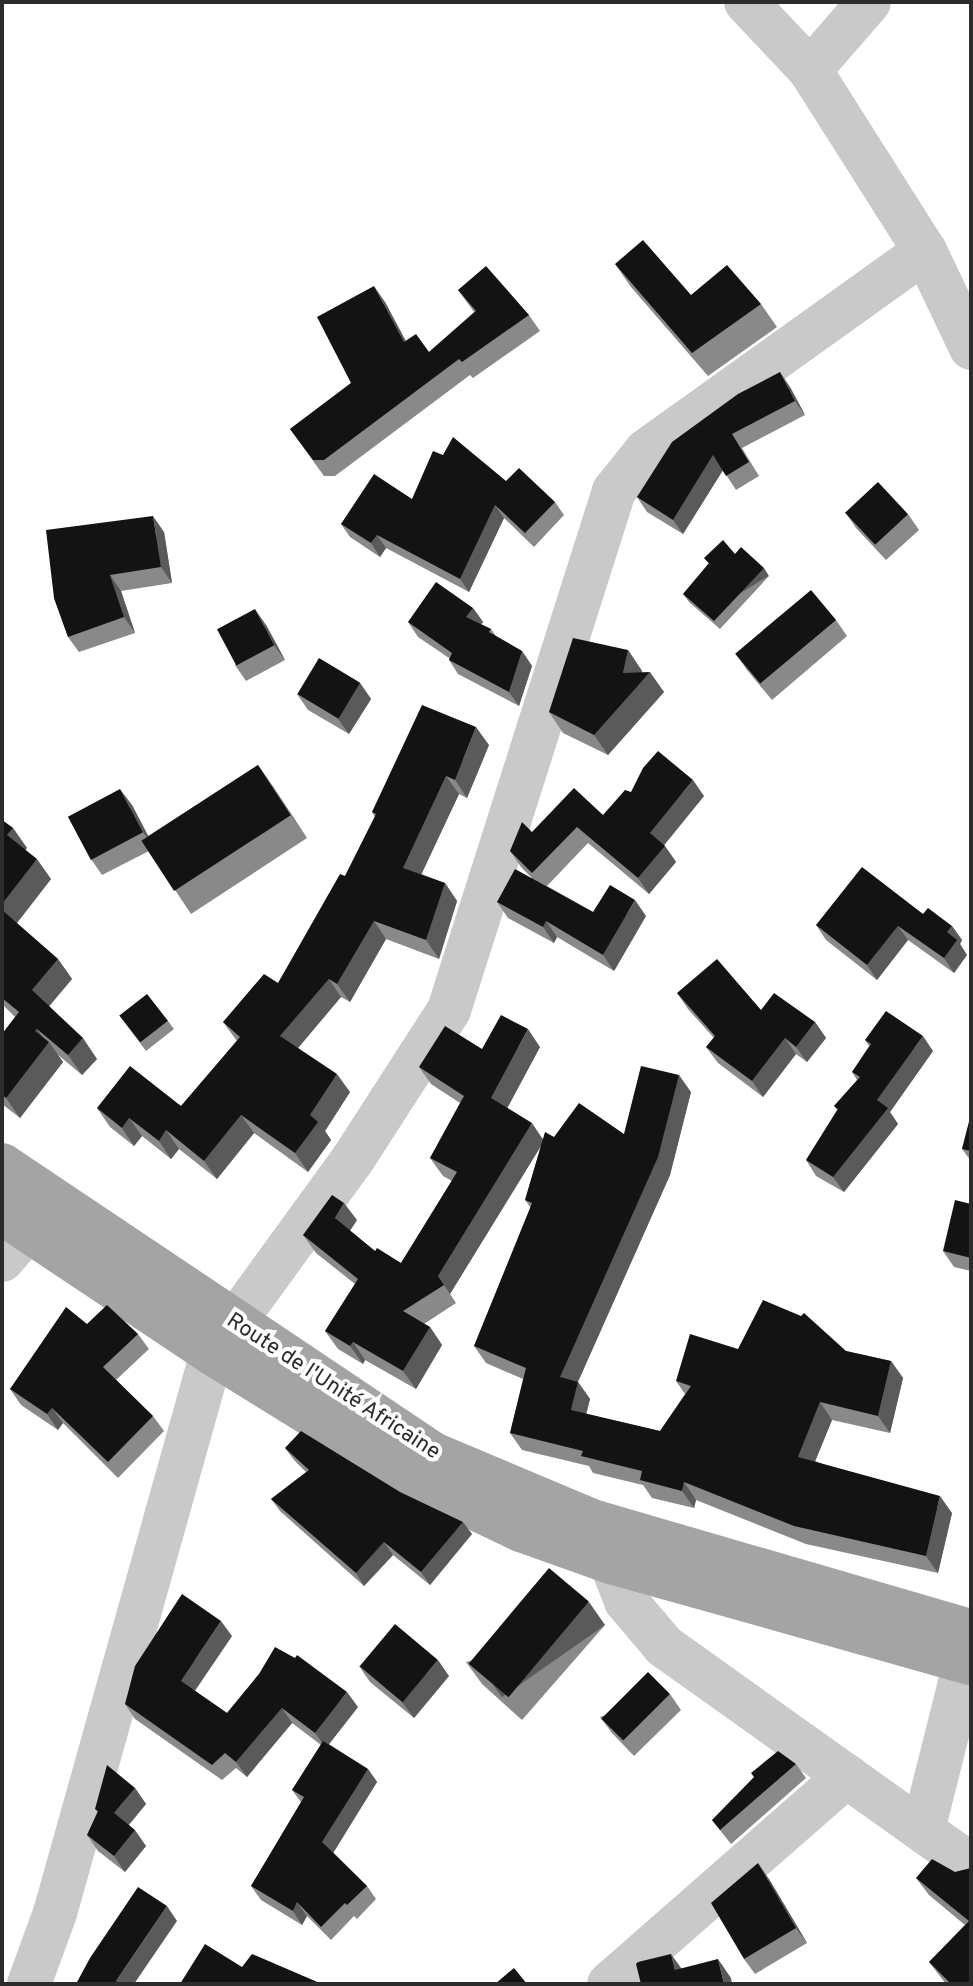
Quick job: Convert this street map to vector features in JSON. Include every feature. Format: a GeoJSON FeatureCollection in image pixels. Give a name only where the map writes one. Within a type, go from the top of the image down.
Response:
{"type":"FeatureCollection","features":[{"type":"Feature","properties":{"kind":"main road","name":"Route de l'Unité Africaine"},"geometry":{"type":"LineString","coordinates":[[2,1165],[222,1337]]}},
{"type":"Feature","properties":{"kind":"main road","name":"Route de l'Unité Africaine"},"geometry":{"type":"LineString","coordinates":[[10,1235],[222,1337],[433,1454],[525,1514],[611,1562],[970,1648]]}},
{"type":"Feature","properties":{"kind":"main road","name":"Route de l'Unité Africaine"},"geometry":{"type":"LineString","coordinates":[[525,1514],[595,1522],[970,1648]]}},
{"type":"Feature","properties":{"kind":"street"},"geometry":{"type":"LineString","coordinates":[[746,2],[810,70],[925,251],[971,348]]}},
{"type":"Feature","properties":{"kind":"street"},"geometry":{"type":"LineString","coordinates":[[810,70],[869,2]]}},
{"type":"Feature","properties":{"kind":"street"},"geometry":{"type":"LineString","coordinates":[[29,1984],[55,1913],[222,1337],[353,1159],[449,1010],[614,491],[646,451],[925,251]]}},
{"type":"Feature","properties":{"kind":"street"},"geometry":{"type":"LineString","coordinates":[[595,1522],[626,1601],[664,1646],[971,1865]]}},
{"type":"Feature","properties":{"kind":"street"},"geometry":{"type":"LineString","coordinates":[[923,1830],[970,1648]]}},
{"type":"Feature","properties":{"kind":"street"},"geometry":{"type":"LineString","coordinates":[[609,1984],[847,1776]]}},
{"type":"Feature","properties":{"kind":"building"},"geometry":{"type":"Polygon","coordinates":[[[643,240],[691,295],[727,265],[761,304],[692,353],[615,264],[643,240]]]}},
{"type":"Feature","properties":{"kind":"building"},"geometry":{"type":"Polygon","coordinates":[[[486,266],[529,315],[462,362],[459,359],[324,460],[313,460],[290,429],[351,383],[317,317],[374,286],[404,342],[416,334],[429,352],[476,311],[458,290],[486,266]]]}},
{"type":"Feature","properties":{"kind":"building"},"geometry":{"type":"Polygon","coordinates":[[[780,372],[795,401],[732,434],[749,462],[726,476],[713,455],[673,520],[637,497],[672,442],[738,394],[780,372]]]}},
{"type":"Feature","properties":{"kind":"building"},"geometry":{"type":"Polygon","coordinates":[[[453,437],[506,481],[519,468],[555,502],[525,533],[495,505],[460,579],[377,535],[371,543],[341,524],[374,474],[412,499],[433,451],[443,455],[453,437]]]}},
{"type":"Feature","properties":{"kind":"building"},"geometry":{"type":"Polygon","coordinates":[[[878,482],[908,514],[875,545],[845,513],[878,482]]]}},
{"type":"Feature","properties":{"kind":"building"},"geometry":{"type":"Polygon","coordinates":[[[153,516],[161,567],[110,575],[124,617],[68,637],[54,598],[46,530],[153,516]]]}},
{"type":"Feature","properties":{"kind":"building"},"geometry":{"type":"Polygon","coordinates":[[[723,540],[735,554],[741,547],[764,568],[714,621],[683,594],[709,563],[704,558],[723,540]]]}},
{"type":"Feature","properties":{"kind":"building"},"geometry":{"type":"Polygon","coordinates":[[[436,582],[473,608],[466,617],[491,629],[489,632],[522,651],[509,692],[449,660],[452,653],[408,622],[436,582]]]}},
{"type":"Feature","properties":{"kind":"building"},"geometry":{"type":"Polygon","coordinates":[[[811,590],[836,620],[760,684],[735,654],[811,590]]]}},
{"type":"Feature","properties":{"kind":"building"},"geometry":{"type":"Polygon","coordinates":[[[255,609],[274,645],[236,665],[217,629],[255,609]]]}},
{"type":"Feature","properties":{"kind":"building"},"geometry":{"type":"Polygon","coordinates":[[[573,638],[628,650],[623,673],[650,672],[594,735],[549,712],[573,638]]]}},
{"type":"Feature","properties":{"kind":"building"},"geometry":{"type":"Polygon","coordinates":[[[319,658],[360,683],[339,719],[297,694],[319,658]]]}},
{"type":"Feature","properties":{"kind":"building"},"geometry":{"type":"Polygon","coordinates":[[[422,705],[476,727],[455,780],[446,776],[403,868],[445,883],[426,940],[374,921],[337,984],[329,979],[280,1036],[337,1074],[310,1115],[318,1122],[295,1153],[241,1115],[204,1161],[166,1130],[159,1141],[129,1118],[122,1128],[97,1108],[130,1066],[181,1106],[240,1037],[223,1022],[264,974],[278,983],[340,874],[345,876],[376,814],[372,812],[422,705]]]}},
{"type":"Feature","properties":{"kind":"building"},"geometry":{"type":"Polygon","coordinates":[[[658,751],[693,780],[650,833],[665,846],[638,878],[577,827],[532,873],[510,851],[522,822],[532,832],[574,788],[603,815],[625,790],[631,792],[643,768],[658,751]]]}},
{"type":"Feature","properties":{"kind":"building"},"geometry":{"type":"Polygon","coordinates":[[[258,765],[291,815],[174,891],[141,841],[258,765]]]}},
{"type":"Feature","properties":{"kind":"building"},"geometry":{"type":"Polygon","coordinates":[[[120,789],[143,832],[91,860],[68,817],[120,789]]]}},
{"type":"Feature","properties":{"kind":"building"},"geometry":{"type":"Polygon","coordinates":[[[2,820],[13,828],[7,835],[37,859],[2,904],[2,820]]]}},
{"type":"Feature","properties":{"kind":"building"},"geometry":{"type":"Polygon","coordinates":[[[862,867],[923,914],[928,908],[952,926],[947,932],[957,940],[944,958],[898,926],[867,965],[816,925],[862,867]]]}},
{"type":"Feature","properties":{"kind":"building"},"geometry":{"type":"Polygon","coordinates":[[[515,869],[593,912],[610,885],[635,900],[603,955],[546,921],[543,927],[497,902],[515,869]]]}},
{"type":"Feature","properties":{"kind":"building"},"geometry":{"type":"Polygon","coordinates":[[[2,910],[58,959],[32,990],[83,1038],[68,1055],[37,1029],[35,1031],[49,1042],[6,1098],[2,1095],[2,1034],[19,1012],[2,998],[2,910]]]}},
{"type":"Feature","properties":{"kind":"building"},"geometry":{"type":"Polygon","coordinates":[[[717,959],[761,1010],[774,993],[815,1022],[796,1047],[785,1038],[752,1081],[706,1047],[715,1036],[677,993],[717,959]]]}},
{"type":"Feature","properties":{"kind":"building"},"geometry":{"type":"Polygon","coordinates":[[[147,994],[168,1021],[140,1042],[119,1016],[147,994]]]}},
{"type":"Feature","properties":{"kind":"building"},"geometry":{"type":"Polygon","coordinates":[[[886,1011],[923,1036],[877,1100],[888,1108],[833,1177],[806,1160],[838,1109],[834,1106],[860,1077],[852,1072],[871,1044],[865,1040],[886,1011]]]}},
{"type":"Feature","properties":{"kind":"building"},"geometry":{"type":"Polygon","coordinates":[[[501,1015],[528,1029],[491,1098],[532,1123],[438,1276],[444,1285],[403,1311],[430,1327],[403,1371],[353,1342],[350,1346],[325,1331],[358,1279],[303,1235],[332,1195],[344,1203],[335,1218],[375,1251],[377,1248],[401,1263],[457,1172],[430,1158],[464,1096],[419,1067],[445,1026],[482,1049],[501,1015]]]}},
{"type":"Feature","properties":{"kind":"building"},"geometry":{"type":"Polygon","coordinates":[[[641,1066],[679,1075],[658,1157],[560,1377],[578,1382],[571,1410],[660,1431],[691,1386],[676,1381],[690,1334],[738,1349],[763,1300],[801,1316],[804,1313],[846,1351],[891,1361],[878,1416],[820,1402],[798,1457],[940,1496],[926,1556],[794,1526],[684,1482],[682,1491],[640,1480],[642,1471],[581,1456],[583,1451],[510,1433],[526,1368],[474,1346],[532,1203],[525,1200],[545,1132],[554,1137],[579,1103],[624,1134],[641,1066]]]}},
{"type":"Feature","properties":{"kind":"building"},"geometry":{"type":"Polygon","coordinates":[[[971,1114],[971,1151],[962,1149],[971,1114]]]}},
{"type":"Feature","properties":{"kind":"building"},"geometry":{"type":"Polygon","coordinates":[[[955,1200],[971,1204],[971,1258],[943,1251],[955,1200]]]}},
{"type":"Feature","properties":{"kind":"building"},"geometry":{"type":"Polygon","coordinates":[[[107,1305],[138,1334],[103,1367],[153,1416],[108,1462],[52,1408],[47,1414],[10,1389],[66,1307],[87,1324],[107,1305]]]}},
{"type":"Feature","properties":{"kind":"building"},"geometry":{"type":"Polygon","coordinates":[[[301,1431],[400,1492],[463,1522],[421,1572],[384,1542],[356,1573],[271,1499],[309,1470],[285,1448],[301,1431]]]}},
{"type":"Feature","properties":{"kind":"building"},"geometry":{"type":"Polygon","coordinates":[[[549,1568],[589,1601],[508,1697],[469,1664],[549,1568]]]}},
{"type":"Feature","properties":{"kind":"building"},"geometry":{"type":"Polygon","coordinates":[[[182,1594],[221,1621],[181,1681],[227,1713],[259,1674],[275,1647],[295,1658],[297,1655],[347,1692],[315,1733],[282,1708],[236,1762],[225,1753],[212,1765],[125,1704],[135,1666],[182,1594]]]}},
{"type":"Feature","properties":{"kind":"building"},"geometry":{"type":"Polygon","coordinates":[[[395,1624],[438,1660],[403,1702],[360,1666],[395,1624]]]}},
{"type":"Feature","properties":{"kind":"building"},"geometry":{"type":"Polygon","coordinates":[[[648,1672],[670,1694],[623,1741],[601,1719],[648,1672]]]}},
{"type":"Feature","properties":{"kind":"building"},"geometry":{"type":"Polygon","coordinates":[[[323,1741],[368,1769],[322,1842],[367,1886],[321,1927],[297,1902],[293,1911],[251,1886],[304,1797],[292,1790],[323,1741]]]}},
{"type":"Feature","properties":{"kind":"building"},"geometry":{"type":"Polygon","coordinates":[[[778,1751],[796,1764],[720,1830],[712,1820],[754,1777],[751,1773],[778,1751]]]}},
{"type":"Feature","properties":{"kind":"building"},"geometry":{"type":"Polygon","coordinates":[[[107,1765],[135,1788],[114,1813],[135,1830],[114,1856],[87,1835],[98,1811],[95,1809],[107,1765]]]}},
{"type":"Feature","properties":{"kind":"building"},"geometry":{"type":"Polygon","coordinates":[[[932,1859],[955,1872],[971,1868],[971,1984],[951,1984],[929,1962],[969,1921],[916,1878],[932,1859]]]}},
{"type":"Feature","properties":{"kind":"building"},"geometry":{"type":"Polygon","coordinates":[[[758,1863],[796,1928],[744,1959],[711,1903],[758,1863]]]}},
{"type":"Feature","properties":{"kind":"building"},"geometry":{"type":"Polygon","coordinates":[[[138,1887],[167,1906],[116,1981],[122,1984],[76,1984],[90,1958],[138,1887]]]}},
{"type":"Feature","properties":{"kind":"building"},"geometry":{"type":"Polygon","coordinates":[[[205,1944],[242,1967],[252,1954],[322,1984],[180,1984],[205,1944]]]}},
{"type":"Feature","properties":{"kind":"building"},"geometry":{"type":"Polygon","coordinates":[[[671,1954],[675,1970],[718,1959],[724,1984],[641,1984],[638,1962],[671,1954]]]}},
{"type":"Feature","properties":{"kind":"building"},"geometry":{"type":"Polygon","coordinates":[[[514,1968],[527,1984],[495,1984],[514,1968]]]}}]}
